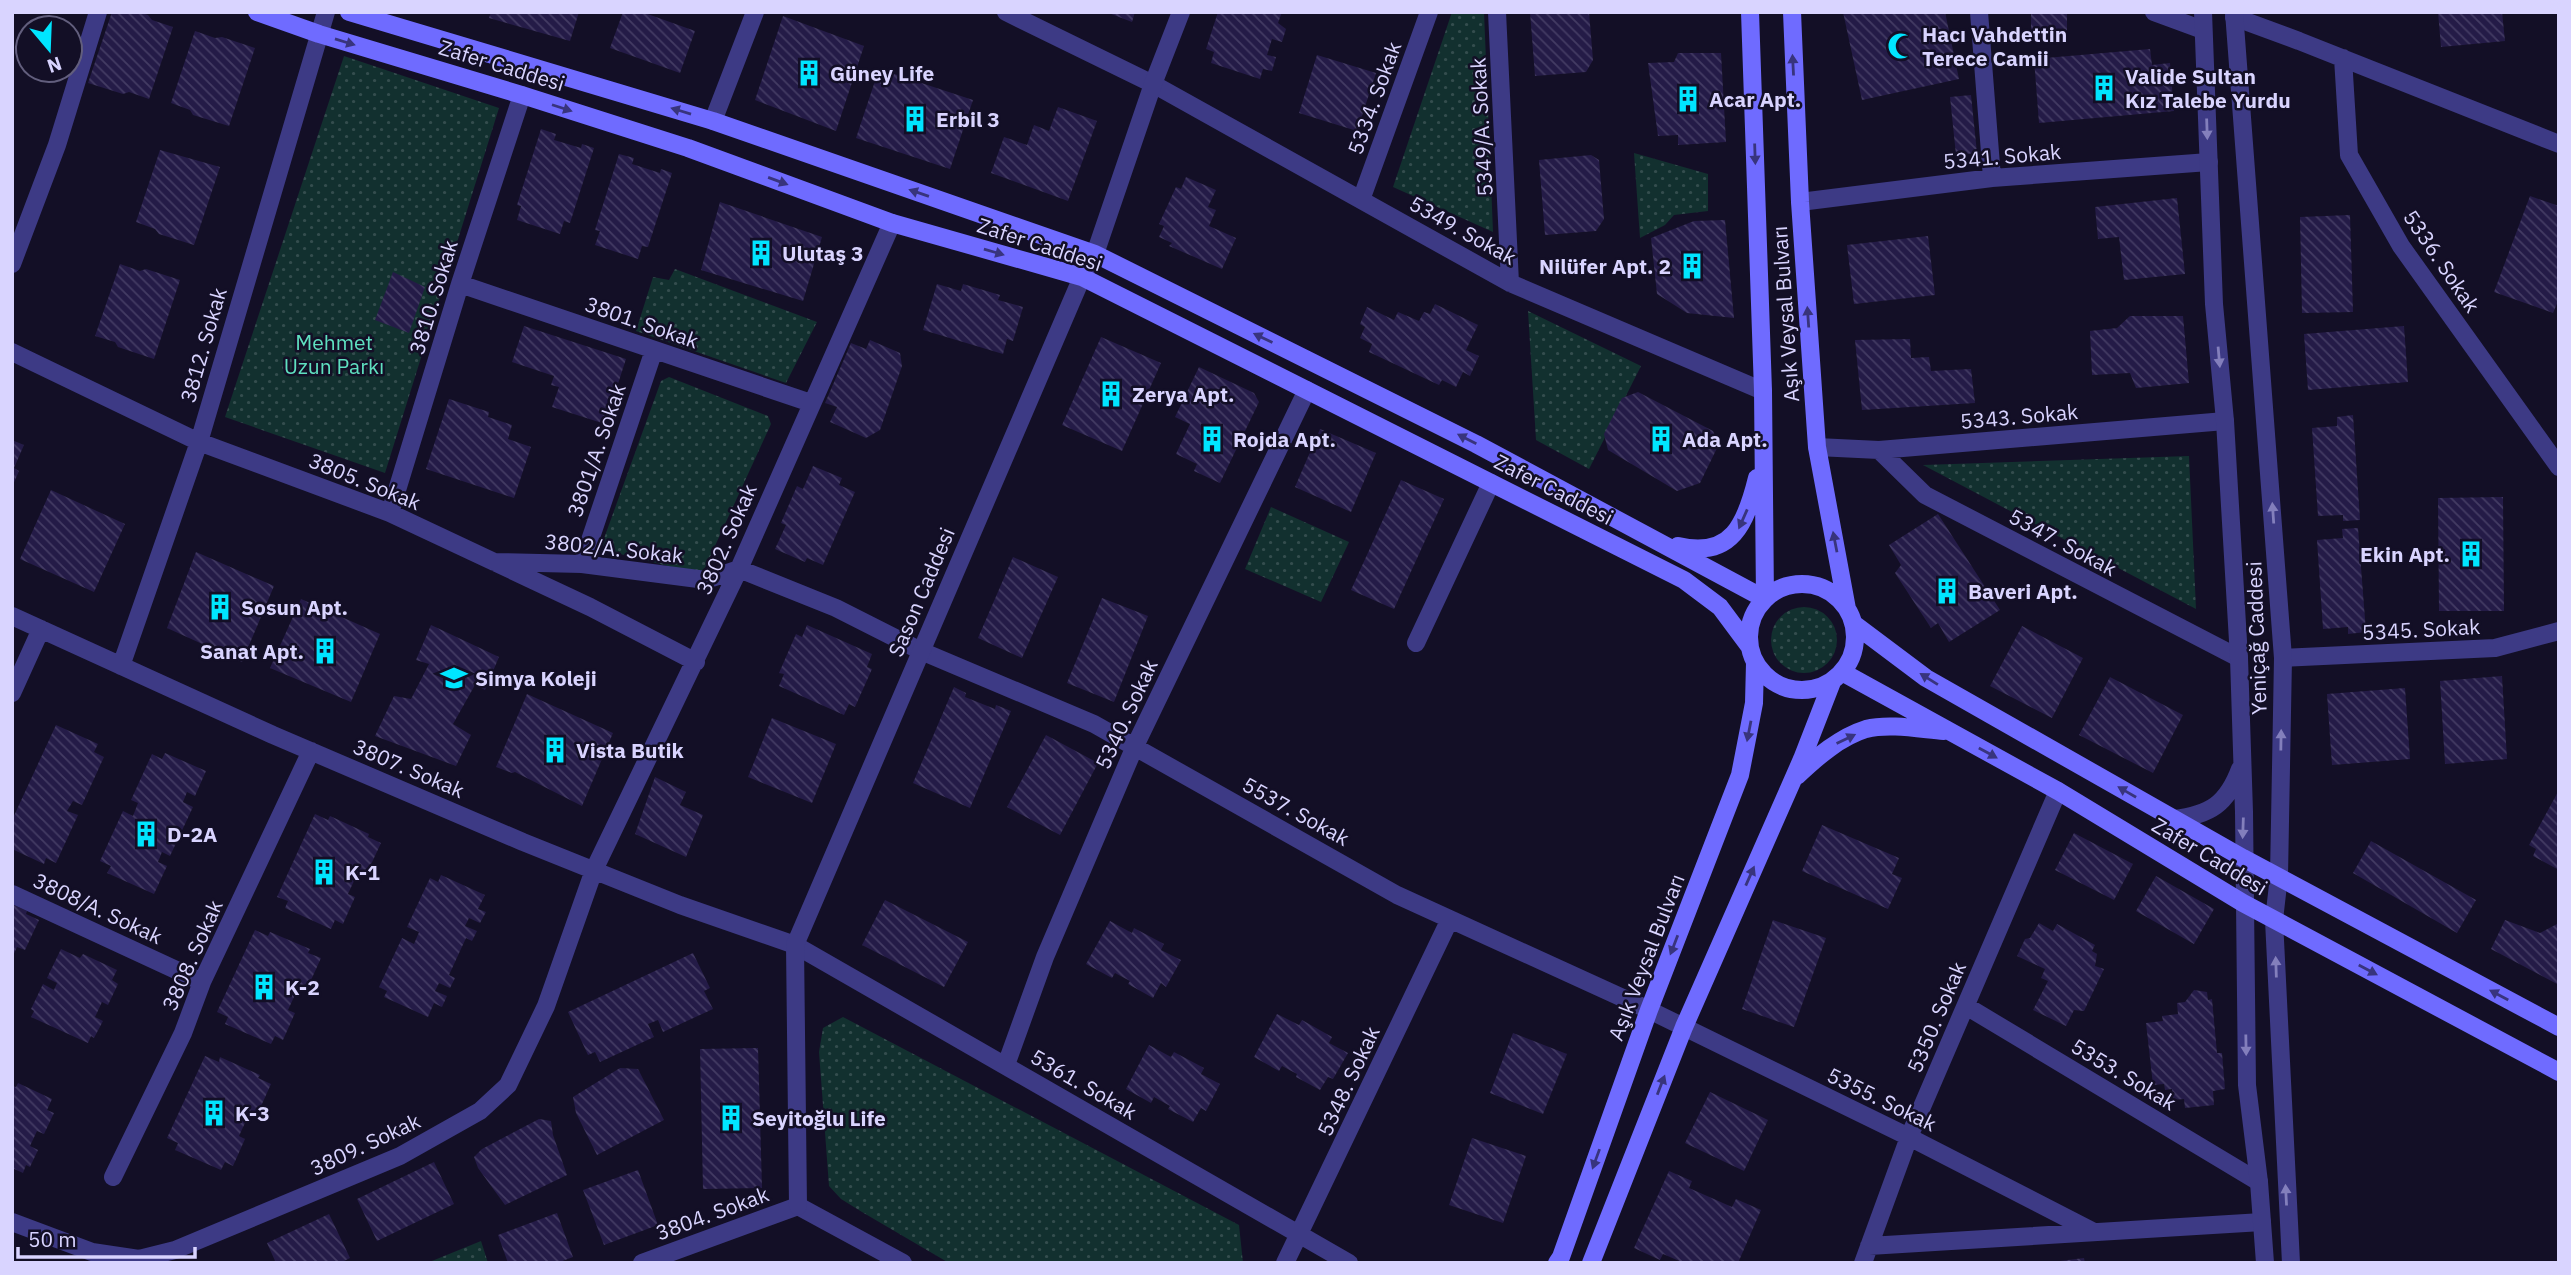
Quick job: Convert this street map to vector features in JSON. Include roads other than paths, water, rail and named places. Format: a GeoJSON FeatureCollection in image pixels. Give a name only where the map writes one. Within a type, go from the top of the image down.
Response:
{"type":"FeatureCollection","features":[{"type":"Feature","properties":{"kind":"main road","name":"Zafer Caddesi"},"geometry":{"type":"LineString","coordinates":[[257,12],[319,34],[522,94],[688,148],[892,223],[1082,277],[1684,580],[1720,607],[1749,646]]}},
{"type":"Feature","properties":{"kind":"main road"},"geometry":{"type":"LineString","coordinates":[[349,12],[713,121],[1095,254],[1476,444],[1765,599]]}},
{"type":"Feature","properties":{"kind":"main road","name":"Aşık Veysal Bulvarı"},"geometry":{"type":"LineString","coordinates":[[1750,12],[1763,391],[1765,599]]}},
{"type":"Feature","properties":{"kind":"main road","name":"Aşık Veysal Bulvarı"},"geometry":{"type":"LineString","coordinates":[[1792,12],[1800,202],[1817,447],[1851,617]]}},
{"type":"Feature","properties":{"kind":"main road"},"geometry":{"type":"LineString","coordinates":[[1656,540],[1698,551],[1715,547],[1731,538],[1739,529],[1752,499],[1763,455]]}},
{"type":"Feature","properties":{"kind":"main road"},"geometry":{"type":"LineString","coordinates":[[1591,1263],[1684,1027],[1837,677],[1853,649],[1851,617],[1837,597],[1824,588],[1793,585],[1778,590],[1765,599],[1755,612],[1749,627],[1749,646],[1755,663],[1766,677],[1781,686],[1798,691],[1816,689],[1837,677]]}},
{"type":"Feature","properties":{"kind":"main road","name":"Zafer Caddesi"},"geometry":{"type":"LineString","coordinates":[[1851,617],[1926,678],[2243,858],[2559,1027]]}},
{"type":"Feature","properties":{"kind":"main road","name":"Aşık Veysal Bulvarı"},"geometry":{"type":"LineString","coordinates":[[1557,1263],[1649,1010],[1740,775],[1754,703],[1755,663]]}},
{"type":"Feature","properties":{"kind":"main road","name":"Zafer Caddesi"},"geometry":{"type":"LineString","coordinates":[[1837,677],[1950,731],[2057,791],[2243,903],[2559,1072]]}},
{"type":"Feature","properties":{"kind":"main road"},"geometry":{"type":"LineString","coordinates":[[1793,780],[1816,757],[1867,729],[1950,731]]}},
{"type":"Feature","properties":{"kind":"street"},"geometry":{"type":"LineString","coordinates":[[12,264],[57,145],[97,12]]}},
{"type":"Feature","properties":{"kind":"street","name":"3812. Sokak"},"geometry":{"type":"LineString","coordinates":[[121,666],[199,442],[326,12]]}},
{"type":"Feature","properties":{"kind":"street"},"geometry":{"type":"LineString","coordinates":[[713,121],[755,12]]}},
{"type":"Feature","properties":{"kind":"street","name":"5349. Sokak"},"geometry":{"type":"LineString","coordinates":[[1006,12],[1153,84],[1510,283],[1763,391]]}},
{"type":"Feature","properties":{"kind":"street","name":"Sason Caddesi"},"geometry":{"type":"LineString","coordinates":[[798,1206],[795,945],[1082,277],[1095,254],[1153,84],[1181,12]]}},
{"type":"Feature","properties":{"kind":"street","name":"5334. Sokak"},"geometry":{"type":"LineString","coordinates":[[1361,200],[1429,12]]}},
{"type":"Feature","properties":{"kind":"street","name":"5349/A. Sokak"},"geometry":{"type":"LineString","coordinates":[[1497,12],[1510,283]]}},
{"type":"Feature","properties":{"kind":"street"},"geometry":{"type":"LineString","coordinates":[[1979,12],[1992,178]]}},
{"type":"Feature","properties":{"kind":"street"},"geometry":{"type":"LineString","coordinates":[[2154,12],[2203,21]]}},
{"type":"Feature","properties":{"kind":"street"},"geometry":{"type":"LineString","coordinates":[[2234,15],[2559,144]]}},
{"type":"Feature","properties":{"kind":"street","name":"Yeniçağ Caddesi"},"geometry":{"type":"LineString","coordinates":[[2234,15],[2283,658],[2279,876],[2274,920],[2291,1263]]}},
{"type":"Feature","properties":{"kind":"street","name":"Yeniçağ Caddesi"},"geometry":{"type":"LineString","coordinates":[[2203,21],[2214,304],[2225,421],[2239,658],[2247,1084],[2259,1182],[2265,1263]]}},
{"type":"Feature","properties":{"kind":"street","name":"5336. Sokak"},"geometry":{"type":"LineString","coordinates":[[2343,58],[2349,155],[2401,246],[2559,467]]}},
{"type":"Feature","properties":{"kind":"street","name":"3810. Sokak"},"geometry":{"type":"LineString","coordinates":[[390,513],[522,94]]}},
{"type":"Feature","properties":{"kind":"street","name":"5341. Sokak"},"geometry":{"type":"LineString","coordinates":[[1800,202],[1992,178],[2208,162]]}},
{"type":"Feature","properties":{"kind":"street","name":"3802. Sokak"},"geometry":{"type":"LineString","coordinates":[[594,870],[739,569],[892,223]]}},
{"type":"Feature","properties":{"kind":"street","name":"3801. Sokak"},"geometry":{"type":"LineString","coordinates":[[460,284],[811,403]]}},
{"type":"Feature","properties":{"kind":"street","name":"3801/A. Sokak"},"geometry":{"type":"LineString","coordinates":[[582,564],[654,350]]}},
{"type":"Feature","properties":{"kind":"street","name":"3805. Sokak"},"geometry":{"type":"LineString","coordinates":[[12,352],[199,442],[390,513],[590,607],[696,662]]}},
{"type":"Feature","properties":{"kind":"street","name":"5340. Sokak"},"geometry":{"type":"LineString","coordinates":[[1006,1065],[1045,957],[1135,746],[1307,390]]}},
{"type":"Feature","properties":{"kind":"street","name":"5343. Sokak"},"geometry":{"type":"LineString","coordinates":[[1817,447],[1879,450],[2225,421]]}},
{"type":"Feature","properties":{"kind":"street","name":"5347. Sokak"},"geometry":{"type":"LineString","coordinates":[[1879,450],[1925,495],[2239,658]]}},
{"type":"Feature","properties":{"kind":"street"},"geometry":{"type":"LineString","coordinates":[[1416,643],[1491,483]]}},
{"type":"Feature","properties":{"kind":"street","name":"3802/A. Sokak"},"geometry":{"type":"LineString","coordinates":[[494,562],[582,564],[706,580],[739,569]]}},
{"type":"Feature","properties":{"kind":"street"},"geometry":{"type":"LineString","coordinates":[[739,569],[835,608],[921,651]]}},
{"type":"Feature","properties":{"kind":"street","name":"3807. Sokak"},"geometry":{"type":"LineString","coordinates":[[12,616],[310,751],[680,905],[795,945]]}},
{"type":"Feature","properties":{"kind":"street"},"geometry":{"type":"LineString","coordinates":[[12,693],[41,629]]}},
{"type":"Feature","properties":{"kind":"street","name":"5345. Sokak"},"geometry":{"type":"LineString","coordinates":[[2283,658],[2495,648],[2559,631]]}},
{"type":"Feature","properties":{"kind":"street","name":"5537. Sokak"},"geometry":{"type":"LineString","coordinates":[[921,651],[1094,723],[1397,895],[1649,1010]]}},
{"type":"Feature","properties":{"kind":"street","name":"3808. Sokak"},"geometry":{"type":"LineString","coordinates":[[113,1177],[183,1033],[202,982],[310,751]]}},
{"type":"Feature","properties":{"kind":"street"},"geometry":{"type":"LineString","coordinates":[[2174,819],[2194,817],[2222,801],[2233,788],[2242,762]]}},
{"type":"Feature","properties":{"kind":"street","name":"5350. Sokak"},"geometry":{"type":"LineString","coordinates":[[1866,1254],[1909,1138],[2057,791]]}},
{"type":"Feature","properties":{"kind":"street","name":"3809. Sokak"},"geometry":{"type":"LineString","coordinates":[[12,1222],[92,1252],[154,1259],[400,1156],[480,1111],[508,1085],[546,1006],[594,870]]}},
{"type":"Feature","properties":{"kind":"street","name":"3808/A. Sokak"},"geometry":{"type":"LineString","coordinates":[[12,894],[202,982]]}},
{"type":"Feature","properties":{"kind":"street","name":"5348. Sokak"},"geometry":{"type":"LineString","coordinates":[[1285,1263],[1450,919]]}},
{"type":"Feature","properties":{"kind":"street","name":"5361. Sokak"},"geometry":{"type":"LineString","coordinates":[[795,945],[1349,1263]]}},
{"type":"Feature","properties":{"kind":"street","name":"5353. Sokak"},"geometry":{"type":"LineString","coordinates":[[1966,1006],[2259,1182]]}},
{"type":"Feature","properties":{"kind":"street","name":"5355. Sokak"},"geometry":{"type":"LineString","coordinates":[[1649,1010],[2094,1232]]}},
{"type":"Feature","properties":{"kind":"street"},"geometry":{"type":"LineString","coordinates":[[798,1206],[903,1263]]}},
{"type":"Feature","properties":{"kind":"street","name":"3804. Sokak"},"geometry":{"type":"LineString","coordinates":[[642,1263],[798,1206]]}},
{"type":"Feature","properties":{"kind":"street"},"geometry":{"type":"LineString","coordinates":[[1866,1254],[2094,1232],[2262,1222]]}},
{"type":"Feature","properties":{"kind":"place","name":"Hacı Vahdettin Terece Camii"},"geometry":{"type":"Point","coordinates":[1901,46]}},
{"type":"Feature","properties":{"kind":"place","name":"Güney Life"},"geometry":{"type":"Point","coordinates":[809,73]}},
{"type":"Feature","properties":{"kind":"place","name":"Valide Sultan Kız Talebe Yurdu"},"geometry":{"type":"Point","coordinates":[2104,88]}},
{"type":"Feature","properties":{"kind":"place","name":"Acar Apt."},"geometry":{"type":"Point","coordinates":[1688,99]}},
{"type":"Feature","properties":{"kind":"place","name":"Erbil 3"},"geometry":{"type":"Point","coordinates":[915,119]}},
{"type":"Feature","properties":{"kind":"place","name":"Ulutaş 3"},"geometry":{"type":"Point","coordinates":[761,253]}},
{"type":"Feature","properties":{"kind":"place","name":"Nilüfer Apt. 2"},"geometry":{"type":"Point","coordinates":[1692,266]}},
{"type":"Feature","properties":{"kind":"place","name":"Zerya Apt."},"geometry":{"type":"Point","coordinates":[1111,394]}},
{"type":"Feature","properties":{"kind":"place","name":"Rojda Apt."},"geometry":{"type":"Point","coordinates":[1212,439]}},
{"type":"Feature","properties":{"kind":"place","name":"Ada Apt."},"geometry":{"type":"Point","coordinates":[1661,439]}},
{"type":"Feature","properties":{"kind":"place","name":"Ekin Apt."},"geometry":{"type":"Point","coordinates":[2471,554]}},
{"type":"Feature","properties":{"kind":"place","name":"Baveri Apt."},"geometry":{"type":"Point","coordinates":[1947,591]}},
{"type":"Feature","properties":{"kind":"place","name":"Sosun Apt."},"geometry":{"type":"Point","coordinates":[220,607]}},
{"type":"Feature","properties":{"kind":"place","name":"Sanat Apt."},"geometry":{"type":"Point","coordinates":[325,651]}},
{"type":"Feature","properties":{"kind":"place","name":"Simya Koleji"},"geometry":{"type":"Point","coordinates":[454,678]}},
{"type":"Feature","properties":{"kind":"place","name":"Vista Butik"},"geometry":{"type":"Point","coordinates":[555,750]}},
{"type":"Feature","properties":{"kind":"place","name":"D-2A"},"geometry":{"type":"Point","coordinates":[146,834]}},
{"type":"Feature","properties":{"kind":"place","name":"K-1"},"geometry":{"type":"Point","coordinates":[324,872]}},
{"type":"Feature","properties":{"kind":"place","name":"K-2"},"geometry":{"type":"Point","coordinates":[264,987]}},
{"type":"Feature","properties":{"kind":"place","name":"K-3"},"geometry":{"type":"Point","coordinates":[214,1113]}},
{"type":"Feature","properties":{"kind":"place","name":"Seyitoğlu Life"},"geometry":{"type":"Point","coordinates":[731,1118]}},
{"type":"Feature","properties":{"kind":"park label","name":"Mehmet Uzun Parkı"},"geometry":{"type":"Point","coordinates":[334,354]}}]}
